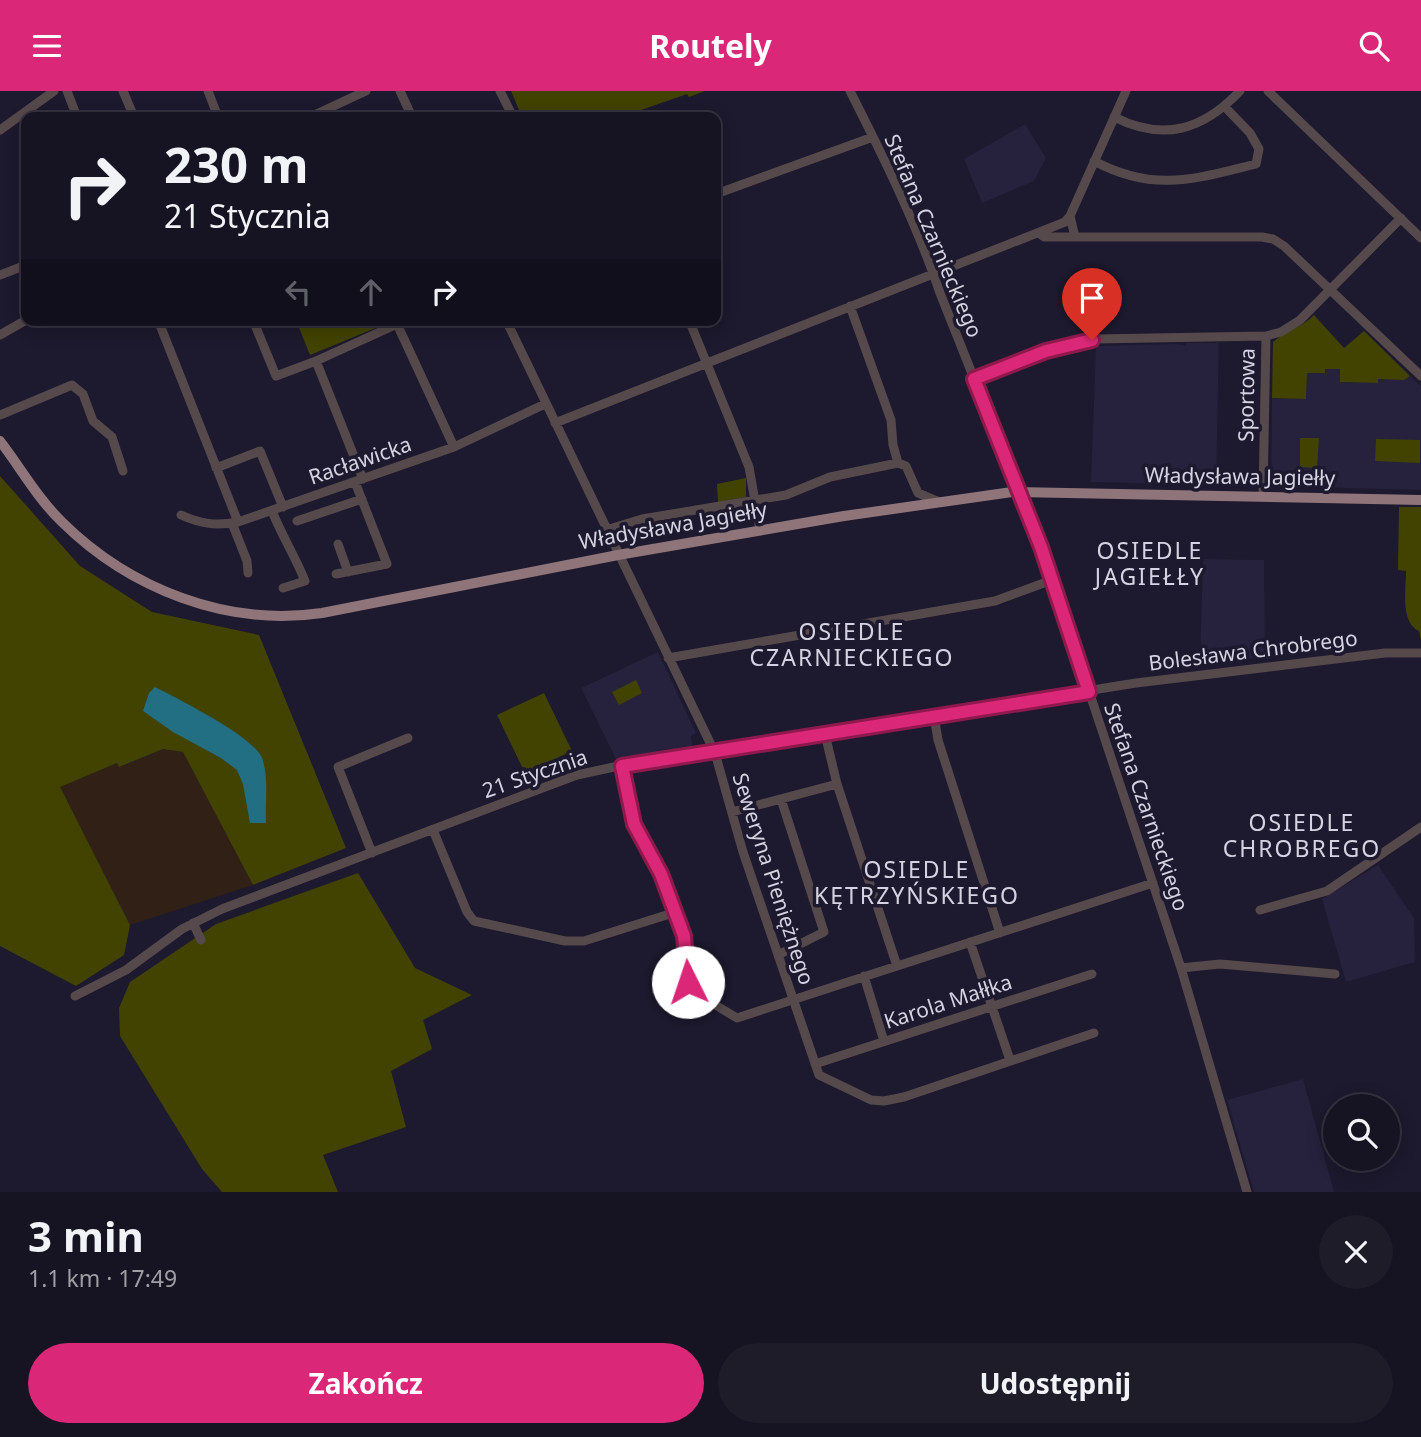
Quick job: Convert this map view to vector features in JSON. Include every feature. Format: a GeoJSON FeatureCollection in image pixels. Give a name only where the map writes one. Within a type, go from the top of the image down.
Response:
{"type":"FeatureCollection","features":[{"type":"Feature","properties":{"kind":"main road","name":"Władysława Jagiełły"},"geometry":{"type":"LineString","coordinates":[[0,440],[61,521],[101,556],[175,597],[224,611],[270,615],[315,614],[760,530],[1018,491],[1421,500]]}},
{"type":"Feature","properties":{"kind":"street"},"geometry":{"type":"LineString","coordinates":[[25,112],[54,91]]}},
{"type":"Feature","properties":{"kind":"street"},"geometry":{"type":"LineString","coordinates":[[67,91],[75,112]]}},
{"type":"Feature","properties":{"kind":"street"},"geometry":{"type":"LineString","coordinates":[[123,91],[132,112]]}},
{"type":"Feature","properties":{"kind":"street"},"geometry":{"type":"LineString","coordinates":[[208,91],[216,112]]}},
{"type":"Feature","properties":{"kind":"street"},"geometry":{"type":"LineString","coordinates":[[321,112],[366,91]]}},
{"type":"Feature","properties":{"kind":"street"},"geometry":{"type":"LineString","coordinates":[[400,91],[410,112]]}},
{"type":"Feature","properties":{"kind":"street"},"geometry":{"type":"LineString","coordinates":[[500,91],[510,112]]}},
{"type":"Feature","properties":{"kind":"street","name":"Stefana Czarnieckiego"},"geometry":{"type":"LineString","coordinates":[[850,91],[902,200],[925,258],[935,274],[940,293],[1052,580],[1181,968],[1247,1192]]}},
{"type":"Feature","properties":{"kind":"street"},"geometry":{"type":"LineString","coordinates":[[555,423],[1065,222],[1125,91]]}},
{"type":"Feature","properties":{"kind":"street"},"geometry":{"type":"LineString","coordinates":[[1114,117],[1135,128],[1181,130],[1199,123],[1225,107],[1240,91]]}},
{"type":"Feature","properties":{"kind":"street"},"geometry":{"type":"LineString","coordinates":[[1268,91],[1421,238]]}},
{"type":"Feature","properties":{"kind":"street"},"geometry":{"type":"LineString","coordinates":[[1094,161],[1122,174],[1163,182],[1256,164],[1259,149],[1250,133],[1225,107]]}},
{"type":"Feature","properties":{"kind":"street"},"geometry":{"type":"LineString","coordinates":[[0,130],[21,115]]}},
{"type":"Feature","properties":{"kind":"street"},"geometry":{"type":"LineString","coordinates":[[721,192],[873,137]]}},
{"type":"Feature","properties":{"kind":"street"},"geometry":{"type":"LineString","coordinates":[[1070,216],[1075,237]]}},
{"type":"Feature","properties":{"kind":"street"},"geometry":{"type":"LineString","coordinates":[[974,379],[1074,342],[1096,339],[1266,336],[1282,332],[1300,320],[1401,219]]}},
{"type":"Feature","properties":{"kind":"street"},"geometry":{"type":"LineString","coordinates":[[1040,234],[1044,237],[1273,239],[1284,246],[1421,376]]}},
{"type":"Feature","properties":{"kind":"street"},"geometry":{"type":"LineString","coordinates":[[0,275],[21,267]]}},
{"type":"Feature","properties":{"kind":"street"},"geometry":{"type":"LineString","coordinates":[[849,306],[891,420],[898,463]]}},
{"type":"Feature","properties":{"kind":"street"},"geometry":{"type":"LineString","coordinates":[[0,335],[21,323]]}},
{"type":"Feature","properties":{"kind":"street"},"geometry":{"type":"LineString","coordinates":[[160,326],[216,468],[247,561],[248,573]]}},
{"type":"Feature","properties":{"kind":"street"},"geometry":{"type":"LineString","coordinates":[[255,326],[275,376],[316,362],[393,326]]}},
{"type":"Feature","properties":{"kind":"street"},"geometry":{"type":"LineString","coordinates":[[404,326],[454,447]]}},
{"type":"Feature","properties":{"kind":"street","name":"Seweryna Pieniężnego"},"geometry":{"type":"LineString","coordinates":[[509,326],[715,753],[778,955],[819,1075],[871,1100],[884,1101],[904,1097],[1094,1033]]}},
{"type":"Feature","properties":{"kind":"street"},"geometry":{"type":"LineString","coordinates":[[692,326],[749,467],[760,530]]}},
{"type":"Feature","properties":{"kind":"street","name":"Sportowa"},"geometry":{"type":"LineString","coordinates":[[1262,496],[1266,336]]}},
{"type":"Feature","properties":{"kind":"street"},"geometry":{"type":"LineString","coordinates":[[316,362],[387,564],[336,574]]}},
{"type":"Feature","properties":{"kind":"street"},"geometry":{"type":"LineString","coordinates":[[0,415],[72,385],[83,394],[93,421],[112,437],[123,471]]}},
{"type":"Feature","properties":{"kind":"street","name":"Racławicka"},"geometry":{"type":"LineString","coordinates":[[181,515],[201,524],[235,523],[454,447],[545,404]]}},
{"type":"Feature","properties":{"kind":"street"},"geometry":{"type":"LineString","coordinates":[[216,468],[260,451],[283,507]]}},
{"type":"Feature","properties":{"kind":"street"},"geometry":{"type":"LineString","coordinates":[[606,530],[642,519],[755,498],[786,495],[830,477],[898,463],[906,466],[918,493],[941,503]]}},
{"type":"Feature","properties":{"kind":"street"},"geometry":{"type":"LineString","coordinates":[[297,521],[362,499]]}},
{"type":"Feature","properties":{"kind":"street"},"geometry":{"type":"LineString","coordinates":[[272,511],[305,581],[283,588]]}},
{"type":"Feature","properties":{"kind":"street"},"geometry":{"type":"LineString","coordinates":[[338,544],[348,572]]}},
{"type":"Feature","properties":{"kind":"street"},"geometry":{"type":"LineString","coordinates":[[668,658],[995,601],[1052,580]]}},
{"type":"Feature","properties":{"kind":"street","name":"Bolesława Chrobrego"},"geometry":{"type":"LineString","coordinates":[[1089,692],[1163,680],[1385,653],[1421,653]]}},
{"type":"Feature","properties":{"kind":"street","name":"21 Stycznia"},"geometry":{"type":"LineString","coordinates":[[75,996],[126,970],[196,922],[291,883],[577,775],[1089,692]]}},
{"type":"Feature","properties":{"kind":"street"},"geometry":{"type":"LineString","coordinates":[[934,716],[938,740],[1000,933]]}},
{"type":"Feature","properties":{"kind":"street"},"geometry":{"type":"LineString","coordinates":[[825,734],[837,784],[897,966]]}},
{"type":"Feature","properties":{"kind":"street"},"geometry":{"type":"LineString","coordinates":[[372,853],[338,767],[408,738]]}},
{"type":"Feature","properties":{"kind":"street"},"geometry":{"type":"LineString","coordinates":[[622,766],[634,824],[661,874],[684,936],[688,982],[680,991]]}},
{"type":"Feature","properties":{"kind":"street"},"geometry":{"type":"LineString","coordinates":[[732,812],[837,784]]}},
{"type":"Feature","properties":{"kind":"street"},"geometry":{"type":"LineString","coordinates":[[778,955],[824,932],[781,799]]}},
{"type":"Feature","properties":{"kind":"street"},"geometry":{"type":"LineString","coordinates":[[1261,910],[1327,891],[1421,827]]}},
{"type":"Feature","properties":{"kind":"street"},"geometry":{"type":"LineString","coordinates":[[433,830],[467,912],[474,921],[565,941],[584,941],[676,912]]}},
{"type":"Feature","properties":{"kind":"street"},"geometry":{"type":"LineString","coordinates":[[354,859],[358,870]]}},
{"type":"Feature","properties":{"kind":"street"},"geometry":{"type":"LineString","coordinates":[[291,883],[295,895]]}},
{"type":"Feature","properties":{"kind":"street"},"geometry":{"type":"LineString","coordinates":[[717,1006],[737,1018],[1153,883]]}},
{"type":"Feature","properties":{"kind":"street"},"geometry":{"type":"LineString","coordinates":[[196,922],[202,935]]}},
{"type":"Feature","properties":{"kind":"street"},"geometry":{"type":"LineString","coordinates":[[970,942],[1010,1060]]}},
{"type":"Feature","properties":{"kind":"street"},"geometry":{"type":"LineString","coordinates":[[1181,968],[1220,964],[1335,974]]}},
{"type":"Feature","properties":{"kind":"street"},"geometry":{"type":"LineString","coordinates":[[120,982],[126,970]]}},
{"type":"Feature","properties":{"kind":"street","name":"Karola Małłka"},"geometry":{"type":"LineString","coordinates":[[815,1063],[1092,974]]}},
{"type":"Feature","properties":{"kind":"street"},"geometry":{"type":"LineString","coordinates":[[864,976],[884,1041]]}},
{"type":"Feature","properties":{"kind":"shaded area"},"geometry":{"type":"Polygon","coordinates":[[[511,91],[705,91],[689,97],[687,94],[635,112],[520,112],[511,91]]]}},
{"type":"Feature","properties":{"kind":"shaded area"},"geometry":{"type":"Polygon","coordinates":[[[1025,124],[1046,158],[1034,181],[982,203],[964,159],[1025,124]]]}},
{"type":"Feature","properties":{"kind":"shaded area"},"geometry":{"type":"Polygon","coordinates":[[[1314,315],[1344,348],[1364,331],[1410,376],[1404,380],[1378,379],[1378,383],[1340,382],[1340,369],[1325,369],[1325,373],[1307,373],[1306,399],[1272,398],[1273,342],[1314,315]]]}},
{"type":"Feature","properties":{"kind":"shaded area"},"geometry":{"type":"Polygon","coordinates":[[[298,326],[380,326],[310,355],[298,326]]]}},
{"type":"Feature","properties":{"kind":"shaded area"},"geometry":{"type":"Polygon","coordinates":[[[1187,343],[1219,343],[1216,485],[1091,482],[1096,346],[1185,346],[1187,343]]]}},
{"type":"Feature","properties":{"kind":"shaded area"},"geometry":{"type":"Polygon","coordinates":[[[1325,369],[1340,369],[1340,382],[1377,383],[1378,379],[1404,380],[1410,376],[1421,386],[1421,490],[1271,486],[1272,398],[1306,399],[1307,372],[1324,373],[1325,369]]]}},
{"type":"Feature","properties":{"kind":"shaded area"},"geometry":{"type":"Polygon","coordinates":[[[1300,438],[1319,438],[1317,468],[1300,467],[1300,438]]]}},
{"type":"Feature","properties":{"kind":"shaded area"},"geometry":{"type":"Polygon","coordinates":[[[1376,439],[1420,440],[1420,463],[1375,461],[1376,439]]]}},
{"type":"Feature","properties":{"kind":"shaded area"},"geometry":{"type":"Polygon","coordinates":[[[0,476],[80,566],[152,612],[259,635],[346,848],[253,885],[183,752],[163,749],[119,767],[117,763],[60,787],[130,925],[124,955],[76,986],[0,946],[0,476]]]}},
{"type":"Feature","properties":{"kind":"shaded area"},"geometry":{"type":"Polygon","coordinates":[[[746,478],[746,497],[718,502],[717,484],[746,478]]]}},
{"type":"Feature","properties":{"kind":"shaded area"},"geometry":{"type":"Polygon","coordinates":[[[1399,507],[1421,507],[1421,640],[1419,631],[1413,627],[1407,613],[1406,571],[1398,570],[1399,507]]]}},
{"type":"Feature","properties":{"kind":"shaded area"},"geometry":{"type":"Polygon","coordinates":[[[1203,559],[1264,560],[1265,657],[1200,665],[1203,559]]]}},
{"type":"Feature","properties":{"kind":"shaded area"},"geometry":{"type":"Polygon","coordinates":[[[658,652],[696,733],[691,736],[693,749],[617,761],[581,688],[658,652]]]}},
{"type":"Feature","properties":{"kind":"shaded area"},"geometry":{"type":"Polygon","coordinates":[[[636,680],[642,693],[619,705],[612,692],[636,680]]]}},
{"type":"Feature","properties":{"kind":"shaded area"},"geometry":{"type":"Polygon","coordinates":[[[544,693],[572,751],[525,773],[497,715],[544,693]]]}},
{"type":"Feature","properties":{"kind":"shaded area"},"geometry":{"type":"Polygon","coordinates":[[[163,749],[183,752],[253,885],[130,925],[59,787],[117,763],[120,767],[163,749]]]}},
{"type":"Feature","properties":{"kind":"shaded area"},"geometry":{"type":"Polygon","coordinates":[[[1378,865],[1414,918],[1415,962],[1346,982],[1322,899],[1378,865]]]}},
{"type":"Feature","properties":{"kind":"shaded area"},"geometry":{"type":"Polygon","coordinates":[[[358,873],[415,968],[472,995],[423,1020],[432,1049],[391,1071],[406,1127],[323,1155],[338,1192],[222,1192],[202,1169],[120,1036],[119,1008],[130,982],[216,924],[358,873]]]}},
{"type":"Feature","properties":{"kind":"shaded area"},"geometry":{"type":"Polygon","coordinates":[[[1303,1079],[1323,1152],[1323,1171],[1328,1171],[1334,1192],[1254,1192],[1227,1100],[1303,1079]]]}},
{"type":"Feature","properties":{"kind":"water"},"geometry":{"type":"Polygon","coordinates":[[[155,687],[214,719],[256,749],[262,758],[265,773],[266,823],[250,823],[243,784],[237,770],[143,711],[149,693],[155,687]]]}},
{"type":"Feature","properties":{"kind":"district","name":"OSIEDLE JAGIEŁŁY"},"geometry":{"type":"Point","coordinates":[1150,564]}},
{"type":"Feature","properties":{"kind":"district","name":"OSIEDLE CZARNIECKIEGO"},"geometry":{"type":"Point","coordinates":[852,645]}},
{"type":"Feature","properties":{"kind":"district","name":"OSIEDLE CHROBREGO"},"geometry":{"type":"Point","coordinates":[1302,836]}},
{"type":"Feature","properties":{"kind":"district","name":"OSIEDLE KĘTRZYŃSKIEGO"},"geometry":{"type":"Point","coordinates":[917,883]}},
{"type":"Feature","properties":{"kind":"route"},"geometry":{"type":"LineString","coordinates":[[688,982],[684,936],[661,874],[634,824],[622,766],[1089,692],[1041,547],[974,379],[1046,351],[1074,342],[1092,340]]}}]}
